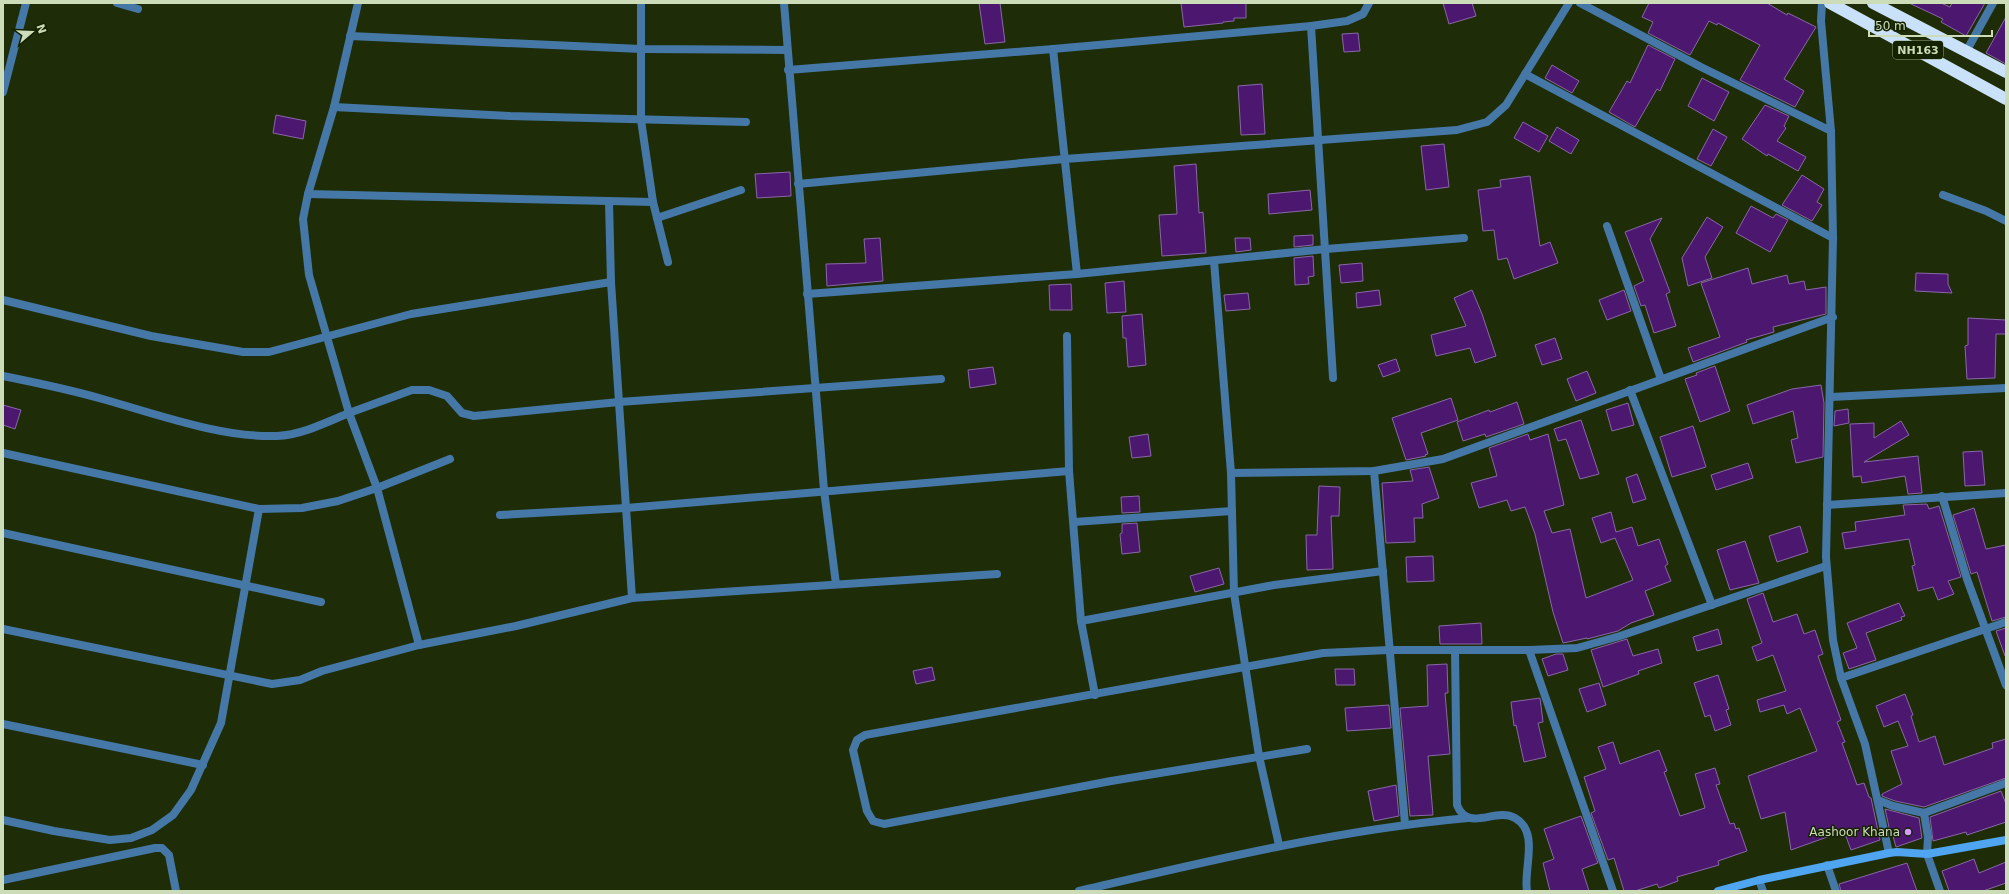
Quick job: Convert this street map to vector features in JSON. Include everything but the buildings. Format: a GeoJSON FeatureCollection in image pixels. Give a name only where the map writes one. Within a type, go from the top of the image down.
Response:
{"type":"FeatureCollection","features":[{"type":"Feature","properties":{"kind":"highway","name":"NH163"},"geometry":{"type":"LineString","coordinates":[[1830,3],[2006,99]]}},
{"type":"Feature","properties":{"kind":"highway","name":"NH163"},"geometry":{"type":"LineString","coordinates":[[1873,3],[1967,50],[2006,72]]}},
{"type":"Feature","properties":{"kind":"street"},"geometry":{"type":"LineString","coordinates":[[3,92],[26,3]]}},
{"type":"Feature","properties":{"kind":"street"},"geometry":{"type":"LineString","coordinates":[[117,3],[138,9]]}},
{"type":"Feature","properties":{"kind":"street"},"geometry":{"type":"LineString","coordinates":[[358,3],[334,107],[308,194],[303,219],[309,274],[349,413],[377,488],[419,644]]}},
{"type":"Feature","properties":{"kind":"street"},"geometry":{"type":"LineString","coordinates":[[641,3],[641,120],[653,202],[668,262]]}},
{"type":"Feature","properties":{"kind":"street"},"geometry":{"type":"LineString","coordinates":[[784,3],[786,50],[824,490],[836,584]]}},
{"type":"Feature","properties":{"kind":"street"},"geometry":{"type":"LineString","coordinates":[[788,70],[1053,49],[1311,26],[1347,21],[1363,14],[1369,3]]}},
{"type":"Feature","properties":{"kind":"street"},"geometry":{"type":"LineString","coordinates":[[798,184],[1065,159],[1458,130],[1487,122],[1506,105],[1569,3]]}},
{"type":"Feature","properties":{"kind":"street"},"geometry":{"type":"LineString","coordinates":[[1580,3],[1701,67],[1831,131]]}},
{"type":"Feature","properties":{"kind":"street"},"geometry":{"type":"LineString","coordinates":[[1822,3],[1821,21],[1831,131],[1834,238],[1826,566],[1833,640],[1841,678],[1865,744],[1889,853]]}},
{"type":"Feature","properties":{"kind":"street"},"geometry":{"type":"LineString","coordinates":[[1967,50],[1993,3]]}},
{"type":"Feature","properties":{"kind":"street"},"geometry":{"type":"LineString","coordinates":[[1311,26],[1320,140],[1333,378]]}},
{"type":"Feature","properties":{"kind":"street"},"geometry":{"type":"LineString","coordinates":[[350,36],[641,49],[786,50]]}},
{"type":"Feature","properties":{"kind":"street"},"geometry":{"type":"LineString","coordinates":[[1053,49],[1077,274]]}},
{"type":"Feature","properties":{"kind":"street"},"geometry":{"type":"LineString","coordinates":[[1525,74],[1834,238]]}},
{"type":"Feature","properties":{"kind":"street"},"geometry":{"type":"LineString","coordinates":[[334,107],[641,120],[746,122]]}},
{"type":"Feature","properties":{"kind":"street"},"geometry":{"type":"LineString","coordinates":[[657,218],[741,190]]}},
{"type":"Feature","properties":{"kind":"street"},"geometry":{"type":"LineString","coordinates":[[308,194],[653,202]]}},
{"type":"Feature","properties":{"kind":"street"},"geometry":{"type":"LineString","coordinates":[[1943,195],[1986,211],[2006,221]]}},
{"type":"Feature","properties":{"kind":"street"},"geometry":{"type":"LineString","coordinates":[[609,202],[611,282],[632,598]]}},
{"type":"Feature","properties":{"kind":"street"},"geometry":{"type":"LineString","coordinates":[[1607,226],[1661,379]]}},
{"type":"Feature","properties":{"kind":"street"},"geometry":{"type":"LineString","coordinates":[[807,294],[1077,274],[1326,249],[1464,238]]}},
{"type":"Feature","properties":{"kind":"street"},"geometry":{"type":"LineString","coordinates":[[1214,261],[1231,473],[1234,593],[1259,756],[1279,845]]}},
{"type":"Feature","properties":{"kind":"street"},"geometry":{"type":"LineString","coordinates":[[3,300],[151,336],[243,352],[269,352],[327,338],[411,314],[611,282]]}},
{"type":"Feature","properties":{"kind":"street"},"geometry":{"type":"LineString","coordinates":[[1231,473],[1374,471],[1444,458],[1833,317]]}},
{"type":"Feature","properties":{"kind":"street"},"geometry":{"type":"LineString","coordinates":[[1067,336],[1070,471],[1081,621],[1095,695]]}},
{"type":"Feature","properties":{"kind":"street"},"geometry":{"type":"LineString","coordinates":[[3,376],[77,391],[163,416],[236,434],[278,436],[311,428],[412,390],[429,390],[447,396],[462,413],[474,416],[619,402],[941,379]]}},
{"type":"Feature","properties":{"kind":"street"},"geometry":{"type":"LineString","coordinates":[[1831,397],[2006,388]]}},
{"type":"Feature","properties":{"kind":"street"},"geometry":{"type":"LineString","coordinates":[[1630,390],[1712,605]]}},
{"type":"Feature","properties":{"kind":"street"},"geometry":{"type":"LineString","coordinates":[[3,453],[259,510],[302,508],[338,501],[450,460]]}},
{"type":"Feature","properties":{"kind":"street"},"geometry":{"type":"LineString","coordinates":[[500,515],[626,508],[824,490],[1070,471]]}},
{"type":"Feature","properties":{"kind":"street"},"geometry":{"type":"LineString","coordinates":[[1374,471],[1405,824]]}},
{"type":"Feature","properties":{"kind":"street"},"geometry":{"type":"LineString","coordinates":[[1827,505],[1942,496],[2006,493]]}},
{"type":"Feature","properties":{"kind":"street"},"geometry":{"type":"LineString","coordinates":[[1942,496],[1984,629],[2006,685]]}},
{"type":"Feature","properties":{"kind":"street"},"geometry":{"type":"LineString","coordinates":[[3,820],[54,831],[110,840],[131,838],[152,830],[173,815],[191,790],[221,723],[259,510]]}},
{"type":"Feature","properties":{"kind":"street"},"geometry":{"type":"LineString","coordinates":[[1074,522],[1232,511]]}},
{"type":"Feature","properties":{"kind":"street"},"geometry":{"type":"LineString","coordinates":[[3,533],[320,602]]}},
{"type":"Feature","properties":{"kind":"street"},"geometry":{"type":"LineString","coordinates":[[1307,749],[1111,781],[884,824],[873,821],[867,811],[853,750],[857,740],[865,735],[1323,653],[1389,650],[1529,650],[1577,648],[1712,605],[1826,566]]}},
{"type":"Feature","properties":{"kind":"street"},"geometry":{"type":"LineString","coordinates":[[1081,621],[1274,585],[1383,571]]}},
{"type":"Feature","properties":{"kind":"street"},"geometry":{"type":"LineString","coordinates":[[3,630],[272,684],[300,680],[322,671],[419,644],[516,626],[632,598],[997,574]]}},
{"type":"Feature","properties":{"kind":"street"},"geometry":{"type":"LineString","coordinates":[[1841,678],[2006,622]]}},
{"type":"Feature","properties":{"kind":"street"},"geometry":{"type":"LineString","coordinates":[[1455,650],[1457,805],[1461,814],[1468,818]]}},
{"type":"Feature","properties":{"kind":"street"},"geometry":{"type":"LineString","coordinates":[[1529,650],[1613,891]]}},
{"type":"Feature","properties":{"kind":"street"},"geometry":{"type":"LineString","coordinates":[[3,724],[203,765]]}},
{"type":"Feature","properties":{"kind":"street"},"geometry":{"type":"LineString","coordinates":[[1878,800],[1924,813],[2006,783]]}},
{"type":"Feature","properties":{"kind":"street"},"geometry":{"type":"LineString","coordinates":[[1924,813],[1928,837],[1927,854],[1940,891]]}},
{"type":"Feature","properties":{"kind":"street"},"geometry":{"type":"LineString","coordinates":[[1079,891],[1279,845],[1405,824],[1468,818],[1478,819],[1504,815],[1515,818],[1525,828],[1529,845],[1527,891]]}},
{"type":"Feature","properties":{"kind":"street"},"geometry":{"type":"LineString","coordinates":[[1718,891],[1759,880],[1889,853],[1897,852],[1927,854],[2006,840]]}},
{"type":"Feature","properties":{"kind":"street"},"geometry":{"type":"LineString","coordinates":[[3,880],[155,848],[162,848],[169,855],[176,891]]}},
{"type":"Feature","properties":{"kind":"street"},"geometry":{"type":"LineString","coordinates":[[1827,865],[1836,891]]}},
{"type":"Feature","properties":{"kind":"street"},"geometry":{"type":"LineString","coordinates":[[1759,880],[1764,891]]}},
{"type":"Feature","properties":{"kind":"place","name":"Aashoor Khana"},"geometry":{"type":"Point","coordinates":[1908,832]}}]}
